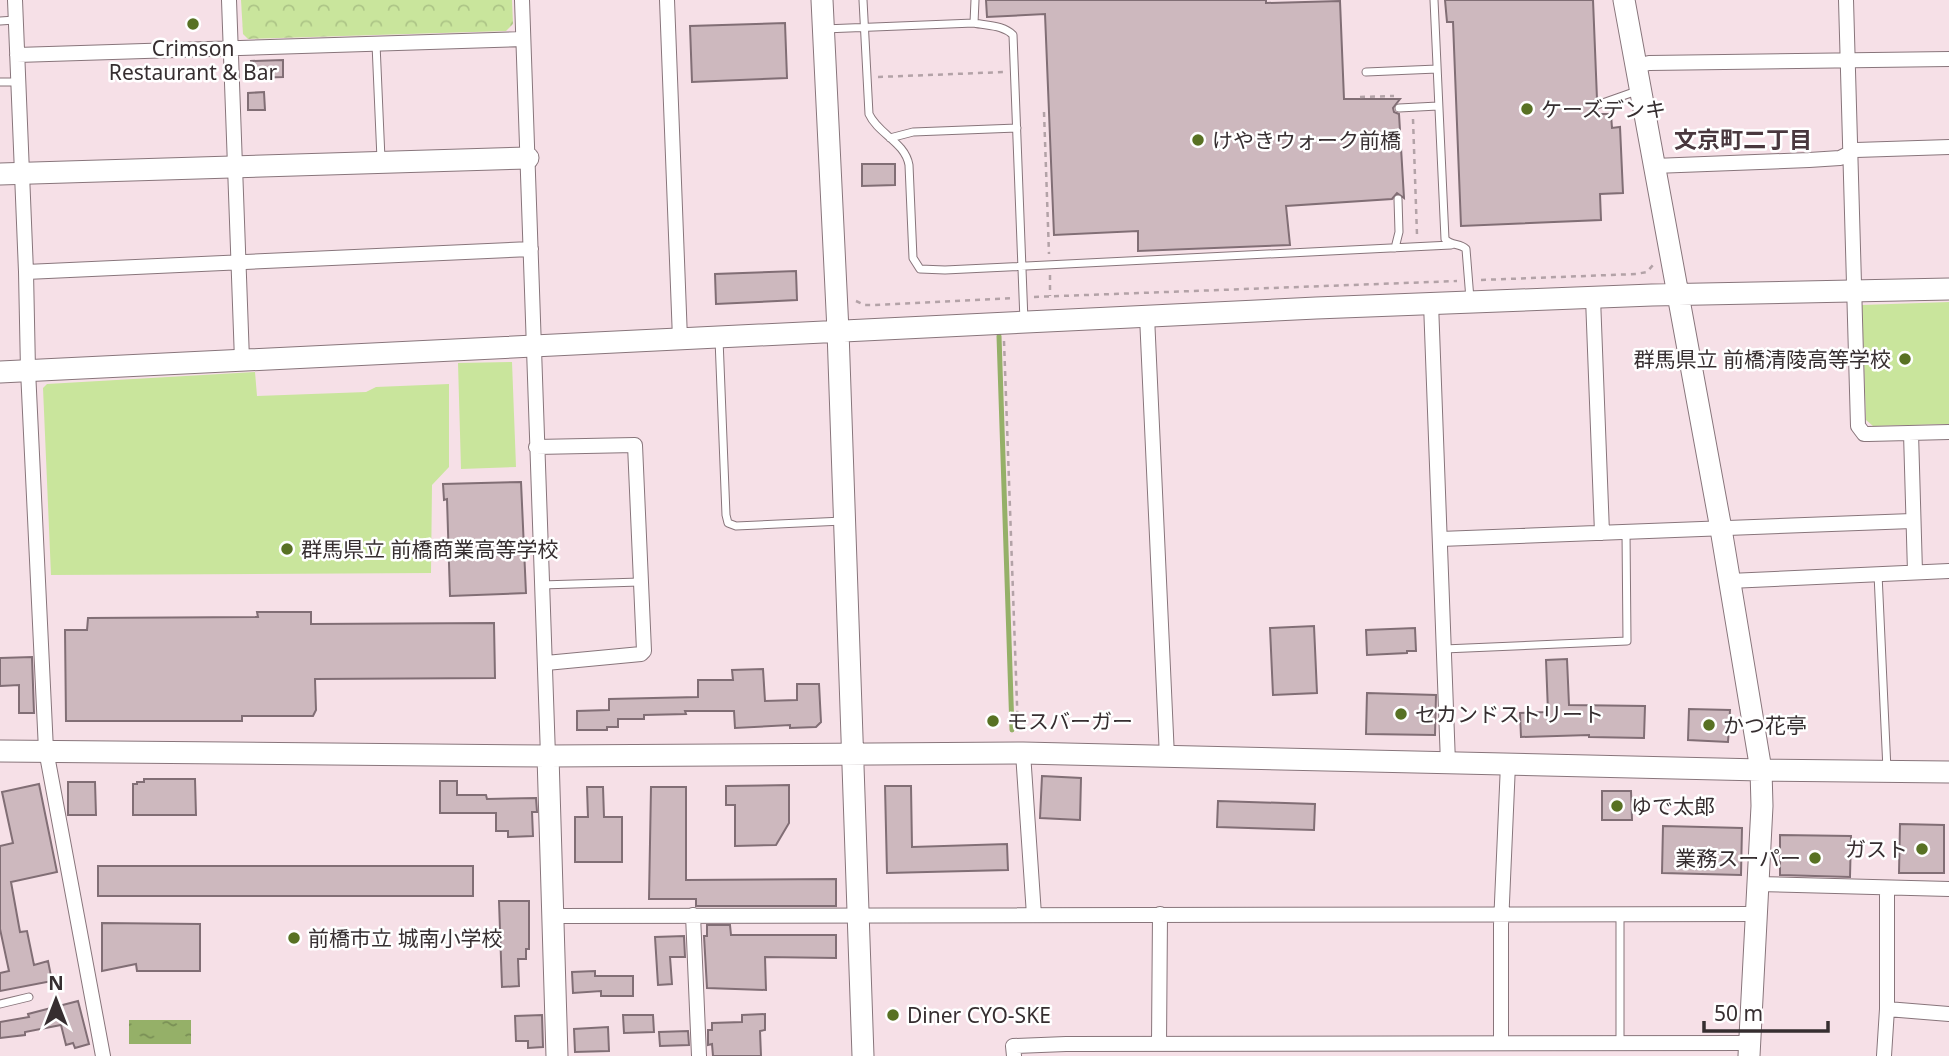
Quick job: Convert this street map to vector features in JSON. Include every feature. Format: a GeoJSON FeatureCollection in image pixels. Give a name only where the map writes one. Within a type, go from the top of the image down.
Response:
{"type":"FeatureCollection","features":[{"type":"Feature","properties":{"kind":"street"},"geometry":{"type":"LineString","coordinates":[[15,0],[18,82],[10,174],[26,272],[46,750],[103,1056]]}},
{"type":"Feature","properties":{"kind":"street"},"geometry":{"type":"LineString","coordinates":[[229,0],[242,360]]}},
{"type":"Feature","properties":{"kind":"street"},"geometry":{"type":"LineString","coordinates":[[522,0],[557,1056]]}},
{"type":"Feature","properties":{"kind":"street"},"geometry":{"type":"LineString","coordinates":[[667,0],[680,339]]}},
{"type":"Feature","properties":{"kind":"street"},"geometry":{"type":"LineString","coordinates":[[822,0],[838,331],[863,1056]]}},
{"type":"Feature","properties":{"kind":"street"},"geometry":{"type":"LineString","coordinates":[[1014,1056],[1013,1046],[1159,1044],[1405,1050],[1501,1043],[1575,1050],[1619,1044],[1749,1049],[1762,806],[1761,770],[1721,529],[1624,0]]}},
{"type":"Feature","properties":{"kind":"street"},"geometry":{"type":"LineString","coordinates":[[1846,0],[1858,426],[1864,434],[1949,432]]}},
{"type":"Feature","properties":{"kind":"street"},"geometry":{"type":"LineString","coordinates":[[17,55],[523,39]]}},
{"type":"Feature","properties":{"kind":"street"},"geometry":{"type":"LineString","coordinates":[[1636,66],[1649,63],[1949,58]]}},
{"type":"Feature","properties":{"kind":"street"},"geometry":{"type":"LineString","coordinates":[[1654,166],[1840,158],[1861,150],[1949,147]]}},
{"type":"Feature","properties":{"kind":"street"},"geometry":{"type":"LineString","coordinates":[[10,174],[528,158]]}},
{"type":"Feature","properties":{"kind":"street"},"geometry":{"type":"LineString","coordinates":[[26,272],[531,249]]}},
{"type":"Feature","properties":{"kind":"street"},"geometry":{"type":"LineString","coordinates":[[0,372],[1431,303],[1469,291],[1593,298],[1949,289]]}},
{"type":"Feature","properties":{"kind":"street"},"geometry":{"type":"LineString","coordinates":[[1593,298],[1602,533]]}},
{"type":"Feature","properties":{"kind":"street"},"geometry":{"type":"LineString","coordinates":[[1431,303],[1448,763]]}},
{"type":"Feature","properties":{"kind":"street"},"geometry":{"type":"LineString","coordinates":[[1147,316],[1167,757]]}},
{"type":"Feature","properties":{"kind":"street"},"geometry":{"type":"LineString","coordinates":[[1911,433],[1914,572]]}},
{"type":"Feature","properties":{"kind":"street"},"geometry":{"type":"LineString","coordinates":[[536,447],[635,445],[644,651],[642,654],[546,663]]}},
{"type":"Feature","properties":{"kind":"street"},"geometry":{"type":"LineString","coordinates":[[1440,539],[1912,521]]}},
{"type":"Feature","properties":{"kind":"street"},"geometry":{"type":"LineString","coordinates":[[1729,581],[1949,571]]}},
{"type":"Feature","properties":{"kind":"street"},"geometry":{"type":"LineString","coordinates":[[0,751],[548,756],[1023,753],[1949,772]]}},
{"type":"Feature","properties":{"kind":"street"},"geometry":{"type":"LineString","coordinates":[[1023,753],[1034,915]]}},
{"type":"Feature","properties":{"kind":"street"},"geometry":{"type":"LineString","coordinates":[[1501,1043],[1508,764]]}},
{"type":"Feature","properties":{"kind":"street"},"geometry":{"type":"LineString","coordinates":[[1757,884],[1949,889]]}},
{"type":"Feature","properties":{"kind":"street"},"geometry":{"type":"LineString","coordinates":[[1884,1056],[1887,1009],[1887,888]]}},
{"type":"Feature","properties":{"kind":"street"},"geometry":{"type":"LineString","coordinates":[[1159,1044],[1160,914]]}},
{"type":"Feature","properties":{"kind":"street"},"geometry":{"type":"LineString","coordinates":[[551,916],[1755,914]]}},
{"type":"Feature","properties":{"kind":"street"},"geometry":{"type":"LineString","coordinates":[[693,915],[699,1056]]}},
{"type":"Feature","properties":{"kind":"street"},"geometry":{"type":"LineString","coordinates":[[1887,1009],[1949,1014]]}},
{"type":"Feature","properties":{"kind":"lane"},"geometry":{"type":"LineString","coordinates":[[863,0],[869,114],[876,126],[908,158],[912,253],[917,267],[933,271],[1451,244],[1466,249],[1469,291]]}},
{"type":"Feature","properties":{"kind":"lane"},"geometry":{"type":"LineString","coordinates":[[974,23],[975,0]]}},
{"type":"Feature","properties":{"kind":"lane"},"geometry":{"type":"LineString","coordinates":[[1434,0],[1444,228],[1445,239],[1451,244]]}},
{"type":"Feature","properties":{"kind":"lane"},"geometry":{"type":"LineString","coordinates":[[0,21],[15,20]]}},
{"type":"Feature","properties":{"kind":"lane"},"geometry":{"type":"LineString","coordinates":[[823,29],[974,23],[998,26],[1012,33],[1024,322]]}},
{"type":"Feature","properties":{"kind":"lane"},"geometry":{"type":"LineString","coordinates":[[376,44],[381,162]]}},
{"type":"Feature","properties":{"kind":"lane"},"geometry":{"type":"LineString","coordinates":[[1366,72],[1437,69]]}},
{"type":"Feature","properties":{"kind":"lane"},"geometry":{"type":"LineString","coordinates":[[0,82],[18,82]]}},
{"type":"Feature","properties":{"kind":"lane"},"geometry":{"type":"LineString","coordinates":[[1597,105],[1640,92]]}},
{"type":"Feature","properties":{"kind":"lane"},"geometry":{"type":"LineString","coordinates":[[1399,108],[1438,106]]}},
{"type":"Feature","properties":{"kind":"lane"},"geometry":{"type":"LineString","coordinates":[[890,138],[913,132],[1017,128]]}},
{"type":"Feature","properties":{"kind":"lane"},"geometry":{"type":"LineString","coordinates":[[1395,248],[1399,232],[1398,199]]}},
{"type":"Feature","properties":{"kind":"lane"},"geometry":{"type":"LineString","coordinates":[[719,337],[728,523],[736,526],[843,521]]}},
{"type":"Feature","properties":{"kind":"lane"},"geometry":{"type":"LineString","coordinates":[[1444,649],[1627,641],[1626,533]]}},
{"type":"Feature","properties":{"kind":"lane"},"geometry":{"type":"LineString","coordinates":[[1878,575],[1886,771]]}},
{"type":"Feature","properties":{"kind":"lane"},"geometry":{"type":"LineString","coordinates":[[541,585],[641,582]]}},
{"type":"Feature","properties":{"kind":"lane"},"geometry":{"type":"LineString","coordinates":[[1619,1044],[1620,914]]}},
{"type":"Feature","properties":{"kind":"lane"},"geometry":{"type":"LineString","coordinates":[[0,1004],[29,997]]}},
{"type":"Feature","properties":{"kind":"path"},"geometry":{"type":"LineString","coordinates":[[866,77],[1015,72]]}},
{"type":"Feature","properties":{"kind":"path"},"geometry":{"type":"LineString","coordinates":[[1360,97],[1412,96],[1418,247]]}},
{"type":"Feature","properties":{"kind":"path"},"geometry":{"type":"LineString","coordinates":[[1044,111],[1053,264],[1050,296]]}},
{"type":"Feature","properties":{"kind":"path"},"geometry":{"type":"LineString","coordinates":[[1469,291],[1636,274],[1647,272],[1655,261]]}},
{"type":"Feature","properties":{"kind":"path"},"geometry":{"type":"LineString","coordinates":[[852,296],[854,300],[865,304],[1458,281],[1458,272]]}},
{"type":"Feature","properties":{"kind":"path"},"geometry":{"type":"LineString","coordinates":[[1004,331],[1018,732]]}},
{"type":"Feature","properties":{"kind":"green space"},"geometry":{"type":"Polygon","coordinates":[[[241,0],[512,0],[513,24],[506,31],[248,39],[243,34],[241,0]]]}},
{"type":"Feature","properties":{"kind":"green space","name":"群馬県立 前橋清陵高等学校"},"geometry":{"type":"Polygon","coordinates":[[[1949,302],[1949,424],[1873,426],[1866,420],[1862,305],[1949,302]]]}},
{"type":"Feature","properties":{"kind":"green space"},"geometry":{"type":"Polygon","coordinates":[[[512,362],[516,467],[461,469],[458,363],[512,362]]]}},
{"type":"Feature","properties":{"kind":"green space"},"geometry":{"type":"Polygon","coordinates":[[[255,372],[257,396],[366,392],[376,387],[449,384],[449,467],[432,485],[431,573],[51,575],[43,388],[47,384],[255,372]]]}},
{"type":"Feature","properties":{"kind":"water"},"geometry":{"type":"Polygon","coordinates":[[[129,1020],[191,1020],[191,1044],[129,1044],[129,1020]]]}},
{"type":"Feature","properties":{"kind":"building","name":"けやきウォーク前橋"},"geometry":{"type":"Polygon","coordinates":[[[986,0],[1266,0],[1266,3],[1340,1],[1344,99],[1400,99],[1393,108],[1394,112],[1399,114],[1404,198],[1397,193],[1392,199],[1286,206],[1290,245],[1138,251],[1138,231],[1054,235],[1045,14],[987,17],[986,0]]]}},
{"type":"Feature","properties":{"kind":"building","name":"ケーズデンキ"},"geometry":{"type":"Polygon","coordinates":[[[1445,0],[1593,0],[1597,99],[1591,106],[1598,114],[1611,114],[1612,128],[1620,127],[1623,193],[1600,194],[1601,220],[1461,226],[1453,22],[1447,22],[1445,0]]]}},
{"type":"Feature","properties":{"kind":"building"},"geometry":{"type":"Polygon","coordinates":[[[785,23],[787,78],[692,82],[690,26],[785,23]]]}},
{"type":"Feature","properties":{"kind":"building"},"geometry":{"type":"Polygon","coordinates":[[[283,60],[283,77],[252,78],[251,61],[283,60]]]}},
{"type":"Feature","properties":{"kind":"building"},"geometry":{"type":"Polygon","coordinates":[[[264,92],[265,110],[248,110],[248,93],[264,92]]]}},
{"type":"Feature","properties":{"kind":"building"},"geometry":{"type":"Polygon","coordinates":[[[862,164],[895,164],[895,185],[862,186],[862,164]]]}},
{"type":"Feature","properties":{"kind":"building"},"geometry":{"type":"Polygon","coordinates":[[[796,271],[797,300],[716,304],[715,274],[796,271]]]}},
{"type":"Feature","properties":{"kind":"building"},"geometry":{"type":"Polygon","coordinates":[[[521,482],[526,593],[450,596],[447,499],[444,500],[443,484],[521,482]]]}},
{"type":"Feature","properties":{"kind":"building"},"geometry":{"type":"Polygon","coordinates":[[[257,612],[311,612],[311,624],[494,623],[495,678],[315,679],[316,710],[313,716],[242,716],[242,721],[66,721],[65,630],[87,630],[88,618],[258,617],[257,612]]]}},
{"type":"Feature","properties":{"kind":"building"},"geometry":{"type":"Polygon","coordinates":[[[1314,626],[1317,693],[1273,695],[1270,628],[1314,626]]]}},
{"type":"Feature","properties":{"kind":"building"},"geometry":{"type":"Polygon","coordinates":[[[1415,628],[1416,651],[1367,655],[1366,630],[1415,628]]]}},
{"type":"Feature","properties":{"kind":"building"},"geometry":{"type":"Polygon","coordinates":[[[32,657],[34,713],[19,713],[19,685],[0,686],[0,658],[32,657]]]}},
{"type":"Feature","properties":{"kind":"building"},"geometry":{"type":"Polygon","coordinates":[[[1567,659],[1569,705],[1645,706],[1644,738],[1589,735],[1521,737],[1520,713],[1548,712],[1546,660],[1567,659]]]}},
{"type":"Feature","properties":{"kind":"building"},"geometry":{"type":"Polygon","coordinates":[[[763,669],[765,701],[797,700],[797,684],[819,684],[821,722],[816,727],[790,728],[790,725],[735,728],[734,711],[685,711],[686,714],[618,719],[618,727],[607,727],[607,730],[577,730],[577,711],[609,710],[609,699],[698,697],[698,680],[733,680],[732,670],[763,669]]]}},
{"type":"Feature","properties":{"kind":"building","name":"セカンドストリート"},"geometry":{"type":"Polygon","coordinates":[[[1367,693],[1436,695],[1435,735],[1366,734],[1367,693]]]}},
{"type":"Feature","properties":{"kind":"building","name":"かつ花亭"},"geometry":{"type":"Polygon","coordinates":[[[1689,709],[1730,710],[1728,742],[1688,740],[1689,709]]]}},
{"type":"Feature","properties":{"kind":"building"},"geometry":{"type":"Polygon","coordinates":[[[1042,776],[1081,778],[1080,820],[1040,818],[1042,776]]]}},
{"type":"Feature","properties":{"kind":"building"},"geometry":{"type":"Polygon","coordinates":[[[144,779],[195,779],[196,815],[133,815],[133,784],[144,782],[144,779]]]}},
{"type":"Feature","properties":{"kind":"building"},"geometry":{"type":"Polygon","coordinates":[[[440,781],[457,781],[457,795],[486,795],[487,799],[536,798],[537,812],[532,812],[533,836],[508,837],[508,831],[496,831],[496,813],[440,813],[440,781]]]}},
{"type":"Feature","properties":{"kind":"building"},"geometry":{"type":"Polygon","coordinates":[[[68,782],[95,782],[96,815],[68,815],[68,782]]]}},
{"type":"Feature","properties":{"kind":"building"},"geometry":{"type":"Polygon","coordinates":[[[39,784],[57,872],[11,882],[20,932],[27,931],[34,965],[48,961],[52,981],[0,991],[0,973],[9,971],[0,929],[0,846],[13,843],[2,792],[39,784]]]}},
{"type":"Feature","properties":{"kind":"building"},"geometry":{"type":"Polygon","coordinates":[[[789,785],[789,823],[776,845],[735,846],[735,805],[726,805],[726,786],[789,785]]]}},
{"type":"Feature","properties":{"kind":"building"},"geometry":{"type":"Polygon","coordinates":[[[885,786],[911,786],[912,847],[1007,844],[1008,870],[887,873],[885,786]]]}},
{"type":"Feature","properties":{"kind":"building"},"geometry":{"type":"Polygon","coordinates":[[[587,787],[603,787],[604,817],[622,817],[622,862],[575,862],[575,817],[588,817],[587,787]]]}},
{"type":"Feature","properties":{"kind":"building"},"geometry":{"type":"Polygon","coordinates":[[[651,787],[686,787],[686,880],[836,879],[836,906],[696,906],[696,899],[649,899],[651,787]]]}},
{"type":"Feature","properties":{"kind":"building","name":"ゆで太郎"},"geometry":{"type":"Polygon","coordinates":[[[1602,791],[1631,791],[1632,820],[1602,820],[1602,791]]]}},
{"type":"Feature","properties":{"kind":"building"},"geometry":{"type":"Polygon","coordinates":[[[1218,801],[1315,804],[1314,830],[1217,827],[1218,801]]]}},
{"type":"Feature","properties":{"kind":"building","name":"ガスト"},"geometry":{"type":"Polygon","coordinates":[[[1900,824],[1944,825],[1944,873],[1899,873],[1900,824]]]}},
{"type":"Feature","properties":{"kind":"building"},"geometry":{"type":"Polygon","coordinates":[[[1663,826],[1742,828],[1741,875],[1662,873],[1663,826]]]}},
{"type":"Feature","properties":{"kind":"building","name":"業務スーパー"},"geometry":{"type":"Polygon","coordinates":[[[1780,835],[1851,836],[1850,877],[1780,875],[1780,835]]]}},
{"type":"Feature","properties":{"kind":"building"},"geometry":{"type":"Polygon","coordinates":[[[98,866],[473,866],[473,896],[98,896],[98,866]]]}},
{"type":"Feature","properties":{"kind":"building"},"geometry":{"type":"Polygon","coordinates":[[[499,901],[529,901],[529,949],[526,949],[526,959],[518,959],[519,986],[502,987],[499,901]]]}},
{"type":"Feature","properties":{"kind":"building"},"geometry":{"type":"Polygon","coordinates":[[[102,923],[200,924],[200,971],[137,971],[136,964],[102,971],[102,923]]]}},
{"type":"Feature","properties":{"kind":"building"},"geometry":{"type":"Polygon","coordinates":[[[707,925],[730,925],[731,935],[836,935],[836,958],[765,957],[766,990],[707,988],[704,936],[707,936],[707,925]]]}},
{"type":"Feature","properties":{"kind":"building"},"geometry":{"type":"Polygon","coordinates":[[[684,936],[685,957],[670,957],[672,984],[658,985],[655,937],[684,936]]]}},
{"type":"Feature","properties":{"kind":"building"},"geometry":{"type":"Polygon","coordinates":[[[595,971],[595,976],[633,976],[633,996],[601,996],[601,991],[573,993],[572,972],[595,971]]]}},
{"type":"Feature","properties":{"kind":"building"},"geometry":{"type":"Polygon","coordinates":[[[78,1001],[89,1044],[75,1048],[73,1043],[66,1045],[61,1025],[25,1032],[25,1035],[0,1038],[0,1022],[29,1017],[28,1014],[78,1001]]]}},
{"type":"Feature","properties":{"kind":"building"},"geometry":{"type":"Polygon","coordinates":[[[765,1014],[765,1030],[760,1031],[761,1056],[713,1056],[712,1044],[708,1045],[708,1030],[712,1030],[712,1023],[742,1022],[742,1015],[765,1014]]]}},
{"type":"Feature","properties":{"kind":"building"},"geometry":{"type":"Polygon","coordinates":[[[542,1015],[543,1047],[528,1048],[528,1041],[516,1041],[515,1016],[542,1015]]]}},
{"type":"Feature","properties":{"kind":"building"},"geometry":{"type":"Polygon","coordinates":[[[623,1015],[653,1015],[654,1032],[624,1033],[623,1015]]]}},
{"type":"Feature","properties":{"kind":"building"},"geometry":{"type":"Polygon","coordinates":[[[608,1027],[609,1051],[575,1052],[574,1029],[608,1027]]]}},
{"type":"Feature","properties":{"kind":"building"},"geometry":{"type":"Polygon","coordinates":[[[688,1031],[689,1045],[660,1046],[659,1032],[688,1031]]]}},
{"type":"Feature","properties":{"kind":"waterway"},"geometry":{"type":"LineString","coordinates":[[999,336],[1012,730]]}},
{"type":"Feature","properties":{"kind":"place","name":"Crimson Restaurant & Bar"},"geometry":{"type":"Point","coordinates":[193,24]}},
{"type":"Feature","properties":{"kind":"place","name":"ケーズデンキ"},"geometry":{"type":"Point","coordinates":[1527,109]}},
{"type":"Feature","properties":{"kind":"place","name":"けやきウォーク前橋"},"geometry":{"type":"Point","coordinates":[1198,140]}},
{"type":"Feature","properties":{"kind":"place","name":"群馬県立 前橋清陵高等学校"},"geometry":{"type":"Point","coordinates":[1905,359]}},
{"type":"Feature","properties":{"kind":"place","name":"群馬県立 前橋商業高等学校"},"geometry":{"type":"Point","coordinates":[287,549]}},
{"type":"Feature","properties":{"kind":"place","name":"セカンドストリート"},"geometry":{"type":"Point","coordinates":[1401,714]}},
{"type":"Feature","properties":{"kind":"place","name":"モスバーガー"},"geometry":{"type":"Point","coordinates":[993,721]}},
{"type":"Feature","properties":{"kind":"place","name":"かつ花亭"},"geometry":{"type":"Point","coordinates":[1709,725]}},
{"type":"Feature","properties":{"kind":"place","name":"ゆで太郎"},"geometry":{"type":"Point","coordinates":[1617,806]}},
{"type":"Feature","properties":{"kind":"place","name":"ガスト"},"geometry":{"type":"Point","coordinates":[1922,849]}},
{"type":"Feature","properties":{"kind":"place","name":"業務スーパー"},"geometry":{"type":"Point","coordinates":[1815,858]}},
{"type":"Feature","properties":{"kind":"place","name":"前橋市立 城南小学校"},"geometry":{"type":"Point","coordinates":[294,938]}},
{"type":"Feature","properties":{"kind":"place","name":"Diner CYO-SKE"},"geometry":{"type":"Point","coordinates":[893,1015]}},
{"type":"Feature","properties":{"kind":"district","name":"文京町二丁目"},"geometry":{"type":"Point","coordinates":[1743,139]}}]}
